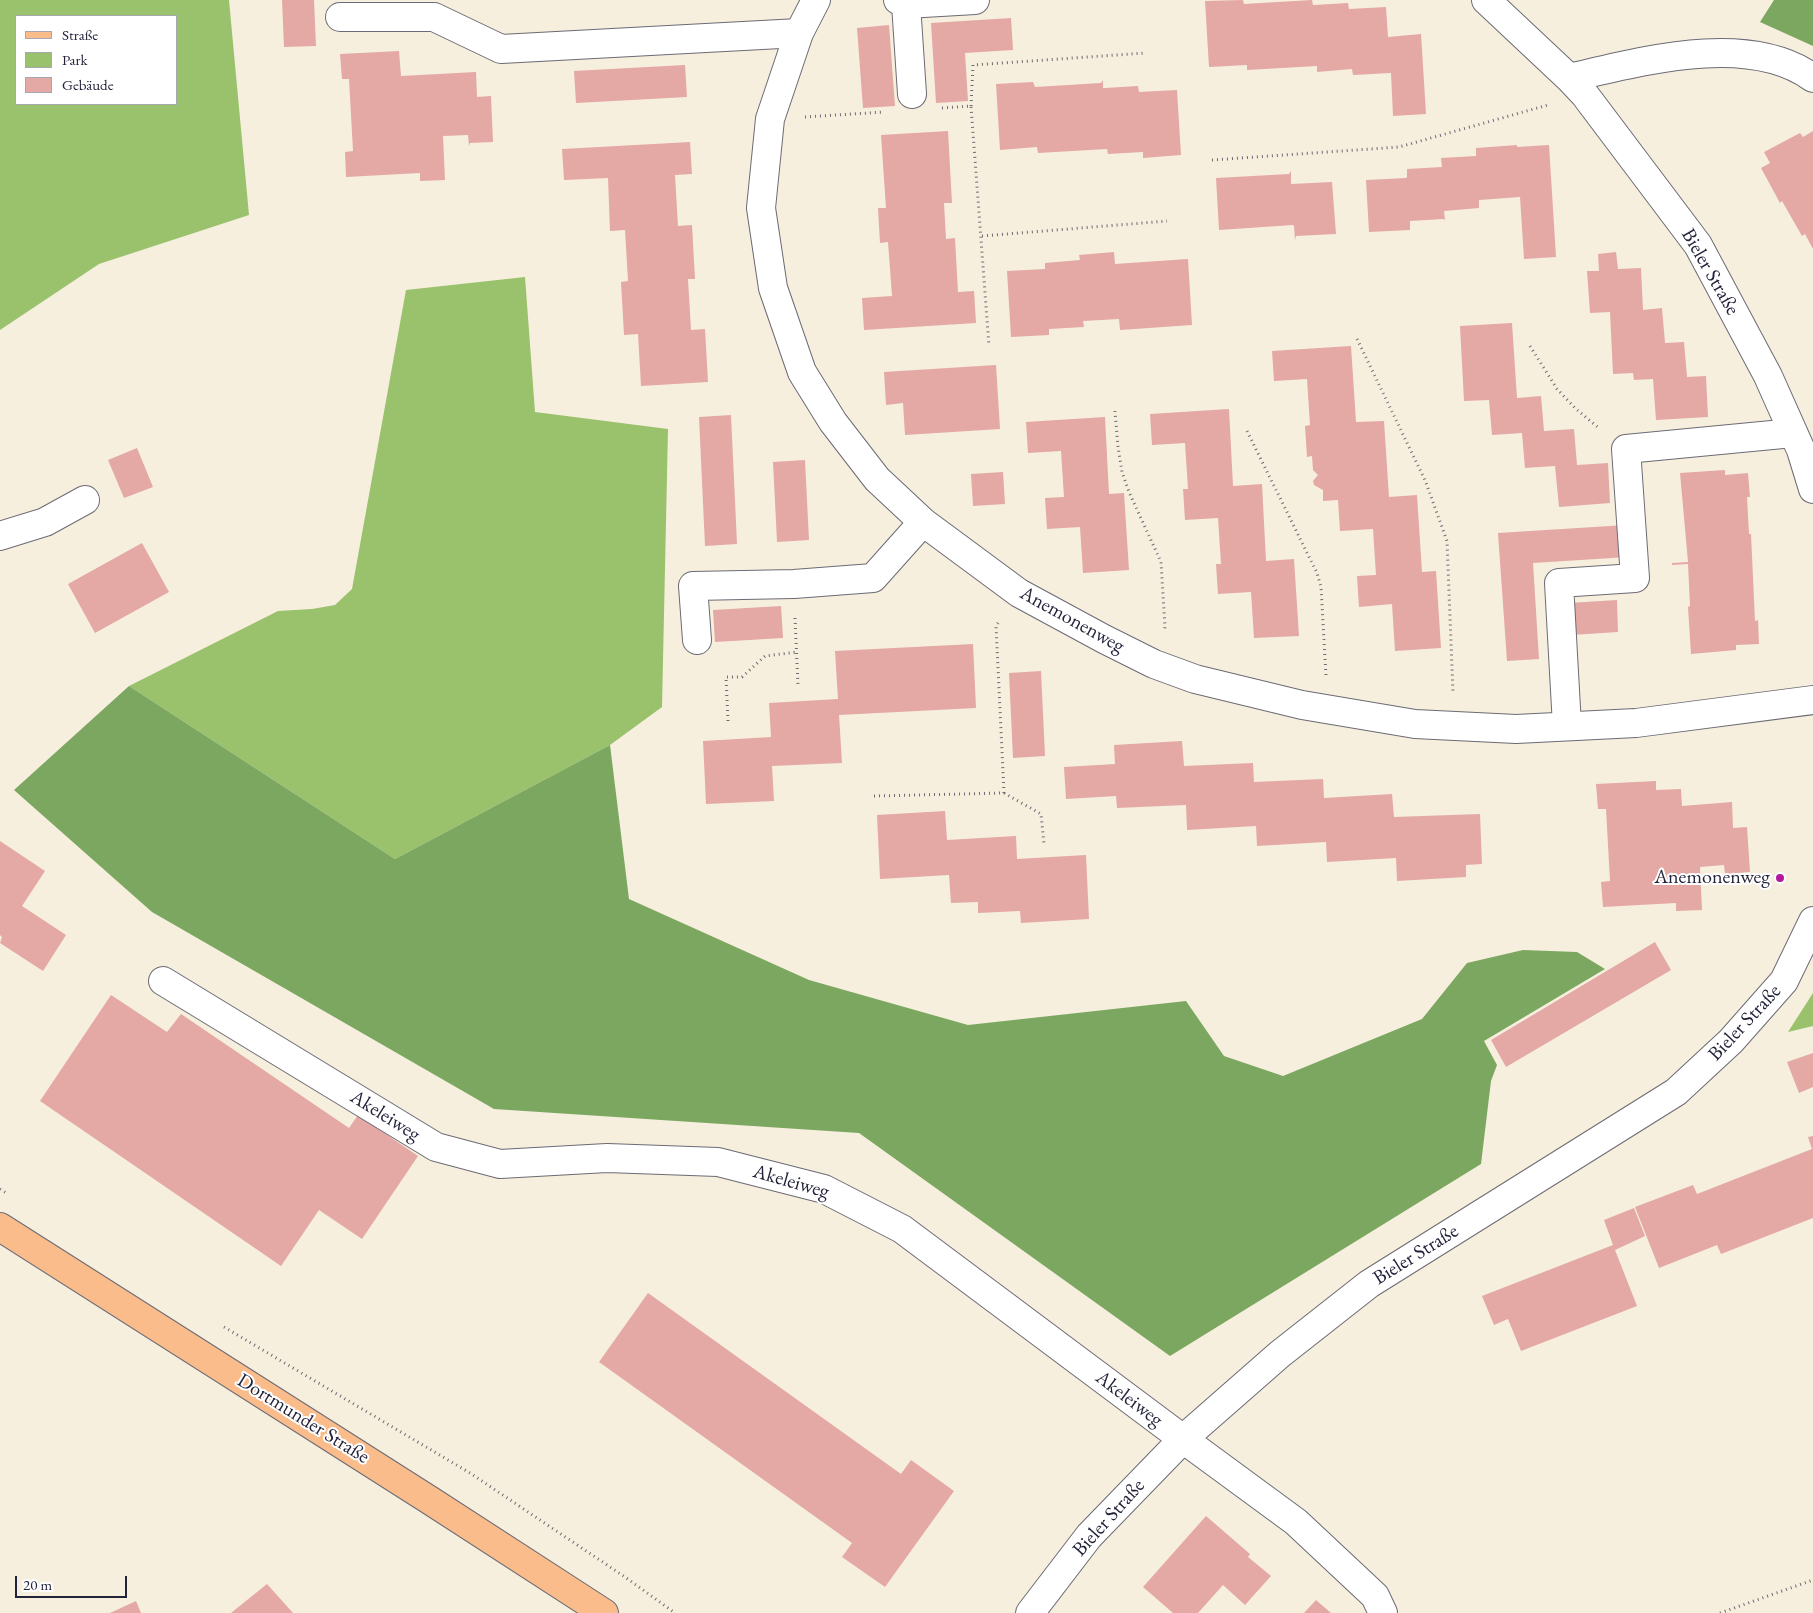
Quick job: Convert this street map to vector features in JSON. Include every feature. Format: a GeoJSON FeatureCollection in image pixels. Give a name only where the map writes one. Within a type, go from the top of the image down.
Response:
{"type":"FeatureCollection","features":[{"type":"Feature","properties":{"kind":"main road","name":"Dortmunder Straße"},"geometry":{"type":"LineString","coordinates":[[0,1228],[604,1613]]}},
{"type":"Feature","properties":{"kind":"street","name":"Anemonenweg"},"geometry":{"type":"LineString","coordinates":[[816,0],[799,33],[770,119],[761,208],[773,288],[802,372],[833,422],[876,479],[923,522],[1020,593],[1154,664],[1195,679],[1320,708],[1415,724],[1516,729],[1636,723],[1813,700]]}},
{"type":"Feature","properties":{"kind":"street"},"geometry":{"type":"LineString","coordinates":[[922,101],[902,2],[975,0]]}},
{"type":"Feature","properties":{"kind":"street","name":"Bieler Straße"},"geometry":{"type":"LineString","coordinates":[[1486,0],[1577,86],[1698,246],[1768,376],[1801,450],[1813,489]]}},
{"type":"Feature","properties":{"kind":"street"},"geometry":{"type":"LineString","coordinates":[[340,17],[434,17],[501,49],[799,33]]}},
{"type":"Feature","properties":{"kind":"street"},"geometry":{"type":"LineString","coordinates":[[1577,86],[1658,58],[1727,52],[1776,59],[1813,78]]}},
{"type":"Feature","properties":{"kind":"street"},"geometry":{"type":"LineString","coordinates":[[1567,726],[1559,583],[1635,578],[1626,449],[1793,434]]}},
{"type":"Feature","properties":{"kind":"street"},"geometry":{"type":"LineString","coordinates":[[0,536],[45,522],[85,500]]}},
{"type":"Feature","properties":{"kind":"street"},"geometry":{"type":"LineString","coordinates":[[696,640],[693,586],[794,584],[873,578],[923,522]]}},
{"type":"Feature","properties":{"kind":"street","name":"Bieler Straße"},"geometry":{"type":"LineString","coordinates":[[1030,1613],[1089,1536],[1183,1439],[1280,1354],[1369,1284],[1676,1092],[1731,1041],[1784,981],[1813,921]]}},
{"type":"Feature","properties":{"kind":"street","name":"Akeleiweg"},"geometry":{"type":"LineString","coordinates":[[163,981],[436,1147],[500,1164],[607,1158],[718,1162],[824,1189],[902,1229],[1296,1522],[1375,1596],[1383,1613]]}},
{"type":"Feature","properties":{"kind":"path"},"geometry":{"type":"LineString","coordinates":[[989,346],[971,106],[973,65],[1146,53]]}},
{"type":"Feature","properties":{"kind":"path"},"geometry":{"type":"LineString","coordinates":[[1212,160],[1399,147],[1577,86]]}},
{"type":"Feature","properties":{"kind":"path"},"geometry":{"type":"LineString","coordinates":[[922,101],[971,106]]}},
{"type":"Feature","properties":{"kind":"path"},"geometry":{"type":"LineString","coordinates":[[770,119],[885,112]]}},
{"type":"Feature","properties":{"kind":"path"},"geometry":{"type":"LineString","coordinates":[[982,236],[1167,221]]}},
{"type":"Feature","properties":{"kind":"path"},"geometry":{"type":"LineString","coordinates":[[1357,338],[1425,480],[1447,542],[1454,726]]}},
{"type":"Feature","properties":{"kind":"path"},"geometry":{"type":"LineString","coordinates":[[1530,346],[1557,390],[1576,409],[1626,449]]}},
{"type":"Feature","properties":{"kind":"path"},"geometry":{"type":"LineString","coordinates":[[1115,411],[1122,472],[1160,562],[1165,627],[1154,664]]}},
{"type":"Feature","properties":{"kind":"path"},"geometry":{"type":"LineString","coordinates":[[1247,431],[1317,573],[1320,586],[1326,677],[1320,708]]}},
{"type":"Feature","properties":{"kind":"path"},"geometry":{"type":"LineString","coordinates":[[794,584],[798,685]]}},
{"type":"Feature","properties":{"kind":"path"},"geometry":{"type":"LineString","coordinates":[[1004,793],[996,626],[1020,593]]}},
{"type":"Feature","properties":{"kind":"path"},"geometry":{"type":"LineString","coordinates":[[728,721],[726,677],[742,677],[765,656],[796,652]]}},
{"type":"Feature","properties":{"kind":"path"},"geometry":{"type":"LineString","coordinates":[[874,796],[1004,793],[1041,814],[1044,844]]}},
{"type":"Feature","properties":{"kind":"path"},"geometry":{"type":"LineString","coordinates":[[0,1188],[16,1199]]}},
{"type":"Feature","properties":{"kind":"path"},"geometry":{"type":"LineString","coordinates":[[222,1326],[470,1473],[624,1576],[675,1613]]}},
{"type":"Feature","properties":{"kind":"path"},"geometry":{"type":"LineString","coordinates":[[1720,1613],[1813,1580]]}},
{"type":"Feature","properties":{"kind":"green space"},"geometry":{"type":"Polygon","coordinates":[[[0,0],[229,0],[249,215],[99,264],[0,330],[0,0]]]}},
{"type":"Feature","properties":{"kind":"green space"},"geometry":{"type":"Polygon","coordinates":[[[1774,0],[1813,0],[1813,46],[1760,22],[1774,0]]]}},
{"type":"Feature","properties":{"kind":"green space"},"geometry":{"type":"Polygon","coordinates":[[[525,277],[535,412],[668,429],[662,707],[610,745],[395,859],[129,686],[278,611],[312,609],[335,605],[352,589],[406,290],[525,277]]]}},
{"type":"Feature","properties":{"kind":"green space"},"geometry":{"type":"Polygon","coordinates":[[[129,686],[395,859],[610,745],[629,899],[809,980],[968,1025],[1186,1001],[1224,1056],[1283,1076],[1422,1019],[1467,963],[1523,950],[1577,952],[1605,969],[1484,1041],[1497,1065],[1491,1081],[1481,1164],[1170,1356],[859,1133],[494,1109],[152,912],[14,790],[129,686]]]}},
{"type":"Feature","properties":{"kind":"green space"},"geometry":{"type":"Polygon","coordinates":[[[1813,993],[1813,1026],[1788,1032],[1813,993]]]}},
{"type":"Feature","properties":{"kind":"building"},"geometry":{"type":"Polygon","coordinates":[[[282,0],[314,0],[316,46],[284,47],[282,0]]]}},
{"type":"Feature","properties":{"kind":"building"},"geometry":{"type":"Polygon","coordinates":[[[1243,0],[1244,4],[1312,0],[1313,5],[1348,3],[1349,9],[1386,7],[1388,37],[1421,34],[1426,114],[1393,116],[1391,73],[1353,75],[1352,69],[1317,72],[1317,66],[1247,70],[1247,65],[1209,67],[1205,1],[1243,0]]]}},
{"type":"Feature","properties":{"kind":"building"},"geometry":{"type":"Polygon","coordinates":[[[1011,18],[1013,50],[965,53],[968,101],[936,103],[931,23],[1011,18]]]}},
{"type":"Feature","properties":{"kind":"building"},"geometry":{"type":"Polygon","coordinates":[[[889,25],[895,106],[863,108],[857,28],[889,25]]]}},
{"type":"Feature","properties":{"kind":"building"},"geometry":{"type":"Polygon","coordinates":[[[399,51],[401,76],[476,72],[477,97],[491,96],[493,142],[470,143],[469,146],[468,135],[443,136],[445,180],[420,181],[420,173],[346,177],[345,152],[353,151],[349,79],[342,79],[340,54],[399,51]]]}},
{"type":"Feature","properties":{"kind":"building"},"geometry":{"type":"Polygon","coordinates":[[[685,65],[687,97],[576,103],[574,71],[685,65]]]}},
{"type":"Feature","properties":{"kind":"building"},"geometry":{"type":"Polygon","coordinates":[[[1103,80],[1103,88],[1138,86],[1139,92],[1177,90],[1181,155],[1143,158],[1143,152],[1108,154],[1107,149],[1038,153],[1037,147],[1000,150],[996,84],[1033,82],[1035,87],[1101,83],[1103,80]]]}},
{"type":"Feature","properties":{"kind":"building"},"geometry":{"type":"Polygon","coordinates":[[[948,131],[952,203],[944,203],[946,239],[955,238],[958,292],[974,291],[976,323],[864,330],[862,298],[892,296],[888,242],[880,243],[878,208],[886,208],[881,135],[948,131]]]}},
{"type":"Feature","properties":{"kind":"building"},"geometry":{"type":"Polygon","coordinates":[[[1813,131],[1813,249],[1805,234],[1802,236],[1782,201],[1780,203],[1761,168],[1770,163],[1764,152],[1800,133],[1803,137],[1813,131]]]}},
{"type":"Feature","properties":{"kind":"building"},"geometry":{"type":"Polygon","coordinates":[[[690,142],[692,174],[675,175],[678,226],[692,225],[695,279],[688,279],[691,330],[705,329],[708,382],[641,386],[638,334],[624,335],[621,282],[628,281],[625,230],[610,231],[608,178],[564,180],[562,149],[690,142]]]}},
{"type":"Feature","properties":{"kind":"building"},"geometry":{"type":"Polygon","coordinates":[[[1517,145],[1517,147],[1549,145],[1556,257],[1524,259],[1520,197],[1479,200],[1479,208],[1444,211],[1445,220],[1410,221],[1410,230],[1369,232],[1366,180],[1406,178],[1407,169],[1442,167],[1441,158],[1476,156],[1476,148],[1517,145]]]}},
{"type":"Feature","properties":{"kind":"building"},"geometry":{"type":"Polygon","coordinates":[[[1291,171],[1291,184],[1332,182],[1336,234],[1296,236],[1295,240],[1293,225],[1219,230],[1216,178],[1289,174],[1291,171]]]}},
{"type":"Feature","properties":{"kind":"building"},"geometry":{"type":"Polygon","coordinates":[[[1114,252],[1115,264],[1188,259],[1192,325],[1120,330],[1119,319],[1083,321],[1084,327],[1049,329],[1049,335],[1011,337],[1007,271],[1045,269],[1045,263],[1080,260],[1079,255],[1114,252]]]}},
{"type":"Feature","properties":{"kind":"building"},"geometry":{"type":"Polygon","coordinates":[[[1616,252],[1618,269],[1641,268],[1643,310],[1662,308],[1665,343],[1684,342],[1687,377],[1706,376],[1708,417],[1656,420],[1653,379],[1634,380],[1633,373],[1613,374],[1610,312],[1590,313],[1587,271],[1599,271],[1598,254],[1616,252]]]}},
{"type":"Feature","properties":{"kind":"building"},"geometry":{"type":"Polygon","coordinates":[[[1512,323],[1517,398],[1541,396],[1544,431],[1574,429],[1577,465],[1608,463],[1610,503],[1559,507],[1555,466],[1525,468],[1522,433],[1492,435],[1489,400],[1464,401],[1460,326],[1512,323]]]}},
{"type":"Feature","properties":{"kind":"building"},"geometry":{"type":"Polygon","coordinates":[[[1351,346],[1356,422],[1384,421],[1389,497],[1417,495],[1422,572],[1436,571],[1441,648],[1395,651],[1392,604],[1359,607],[1357,576],[1376,575],[1373,529],[1340,531],[1338,500],[1323,501],[1323,490],[1314,485],[1313,481],[1318,475],[1313,470],[1312,456],[1307,457],[1305,426],[1310,425],[1307,379],[1274,381],[1272,351],[1351,346]]]}},
{"type":"Feature","properties":{"kind":"building"},"geometry":{"type":"Polygon","coordinates":[[[996,365],[1000,429],[905,435],[903,403],[886,405],[884,372],[996,365]]]}},
{"type":"Feature","properties":{"kind":"building"},"geometry":{"type":"Polygon","coordinates":[[[1229,409],[1233,486],[1262,484],[1266,561],[1294,559],[1299,636],[1254,638],[1251,592],[1218,594],[1216,564],[1221,564],[1218,518],[1185,520],[1183,489],[1188,489],[1185,443],[1152,445],[1150,414],[1229,409]]]}},
{"type":"Feature","properties":{"kind":"building"},"geometry":{"type":"Polygon","coordinates":[[[731,415],[737,544],[705,546],[699,417],[731,415]]]}},
{"type":"Feature","properties":{"kind":"building"},"geometry":{"type":"Polygon","coordinates":[[[1105,417],[1109,494],[1124,493],[1129,570],[1083,573],[1080,527],[1047,529],[1045,498],[1064,497],[1061,451],[1028,453],[1026,422],[1105,417]]]}},
{"type":"Feature","properties":{"kind":"building"},"geometry":{"type":"Polygon","coordinates":[[[137,448],[153,487],[124,498],[108,460],[137,448]]]}},
{"type":"Feature","properties":{"kind":"building"},"geometry":{"type":"Polygon","coordinates":[[[805,460],[809,540],[777,542],[773,462],[805,460]]]}},
{"type":"Feature","properties":{"kind":"building"},"geometry":{"type":"Polygon","coordinates":[[[1725,470],[1725,475],[1748,473],[1750,497],[1747,497],[1749,534],[1751,534],[1755,621],[1758,620],[1759,644],[1736,645],[1736,650],[1691,654],[1688,564],[1672,565],[1672,563],[1688,562],[1680,473],[1725,470]]]}},
{"type":"Feature","properties":{"kind":"building"},"geometry":{"type":"Polygon","coordinates":[[[1003,472],[1005,504],[973,506],[971,474],[1003,472]]]}},
{"type":"Feature","properties":{"kind":"building"},"geometry":{"type":"Polygon","coordinates":[[[1626,525],[1628,557],[1533,563],[1539,659],[1507,661],[1498,533],[1626,525]]]}},
{"type":"Feature","properties":{"kind":"building"},"geometry":{"type":"Polygon","coordinates":[[[142,543],[169,592],[95,633],[68,584],[142,543]]]}},
{"type":"Feature","properties":{"kind":"building"},"geometry":{"type":"Polygon","coordinates":[[[1617,600],[1618,632],[1571,635],[1569,603],[1617,600]]]}},
{"type":"Feature","properties":{"kind":"building"},"geometry":{"type":"Polygon","coordinates":[[[781,606],[783,638],[715,642],[713,610],[781,606]]]}},
{"type":"Feature","properties":{"kind":"building"},"geometry":{"type":"Polygon","coordinates":[[[973,644],[976,708],[839,715],[842,763],[772,766],[774,801],[706,804],[703,741],[771,737],[769,703],[838,699],[835,651],[973,644]]]}},
{"type":"Feature","properties":{"kind":"building"},"geometry":{"type":"Polygon","coordinates":[[[1041,671],[1045,756],[1013,758],[1009,673],[1041,671]]]}},
{"type":"Feature","properties":{"kind":"building"},"geometry":{"type":"Polygon","coordinates":[[[1182,741],[1184,766],[1253,763],[1254,782],[1323,779],[1324,798],[1392,794],[1394,817],[1480,814],[1482,864],[1466,865],[1466,877],[1397,881],[1396,858],[1327,862],[1326,842],[1257,846],[1256,826],[1187,830],[1186,805],[1117,808],[1116,796],[1066,799],[1064,767],[1115,764],[1114,745],[1182,741]]]}},
{"type":"Feature","properties":{"kind":"building"},"geometry":{"type":"Polygon","coordinates":[[[1656,781],[1656,790],[1681,789],[1682,806],[1732,802],[1733,828],[1747,827],[1750,872],[1725,874],[1724,865],[1700,867],[1702,910],[1676,911],[1676,903],[1603,907],[1601,882],[1610,881],[1606,809],[1598,809],[1596,784],[1656,781]]]}},
{"type":"Feature","properties":{"kind":"building"},"geometry":{"type":"Polygon","coordinates":[[[945,811],[947,840],[1016,836],[1017,859],[1086,855],[1089,919],[1021,923],[1020,911],[978,913],[978,902],[951,903],[949,875],[880,879],[877,815],[945,811]]]}},
{"type":"Feature","properties":{"kind":"building"},"geometry":{"type":"Polygon","coordinates":[[[0,841],[45,871],[22,906],[66,935],[43,971],[0,943],[2,937],[0,935],[0,841]]]}},
{"type":"Feature","properties":{"kind":"building"},"geometry":{"type":"Polygon","coordinates":[[[1655,942],[1671,970],[1506,1067],[1491,1040],[1655,942]]]}},
{"type":"Feature","properties":{"kind":"building"},"geometry":{"type":"Polygon","coordinates":[[[111,995],[167,1032],[181,1014],[349,1128],[358,1115],[418,1156],[362,1239],[319,1210],[281,1266],[40,1101],[111,995]]]}},
{"type":"Feature","properties":{"kind":"building"},"geometry":{"type":"Polygon","coordinates":[[[1813,1053],[1813,1087],[1799,1093],[1787,1062],[1813,1053]]]}},
{"type":"Feature","properties":{"kind":"building"},"geometry":{"type":"Polygon","coordinates":[[[1813,1136],[1813,1218],[1721,1254],[1717,1245],[1659,1268],[1635,1207],[1693,1185],[1697,1194],[1812,1149],[1808,1137],[1813,1136]]]}},
{"type":"Feature","properties":{"kind":"building"},"geometry":{"type":"Polygon","coordinates":[[[1634,1208],[1645,1236],[1615,1250],[1637,1306],[1521,1351],[1508,1319],[1494,1325],[1482,1296],[1613,1245],[1604,1220],[1634,1208]]]}},
{"type":"Feature","properties":{"kind":"building"},"geometry":{"type":"Polygon","coordinates":[[[648,1293],[901,1474],[911,1460],[954,1491],[885,1587],[842,1557],[852,1543],[599,1362],[648,1293]]]}},
{"type":"Feature","properties":{"kind":"building"},"geometry":{"type":"Polygon","coordinates":[[[1206,1516],[1250,1554],[1248,1557],[1271,1576],[1245,1605],[1223,1585],[1198,1613],[1173,1613],[1143,1587],[1206,1516]]]}},
{"type":"Feature","properties":{"kind":"building"},"geometry":{"type":"Polygon","coordinates":[[[267,1584],[293,1613],[231,1613],[267,1584]]]}},
{"type":"Feature","properties":{"kind":"building"},"geometry":{"type":"Polygon","coordinates":[[[1316,1600],[1331,1613],[1304,1613],[1316,1600]]]}},
{"type":"Feature","properties":{"kind":"building"},"geometry":{"type":"Polygon","coordinates":[[[136,1601],[141,1613],[110,1613],[136,1601]]]}},
{"type":"Feature","properties":{"kind":"place","name":"Anemonenweg"},"geometry":{"type":"Point","coordinates":[1780,878]}}]}
